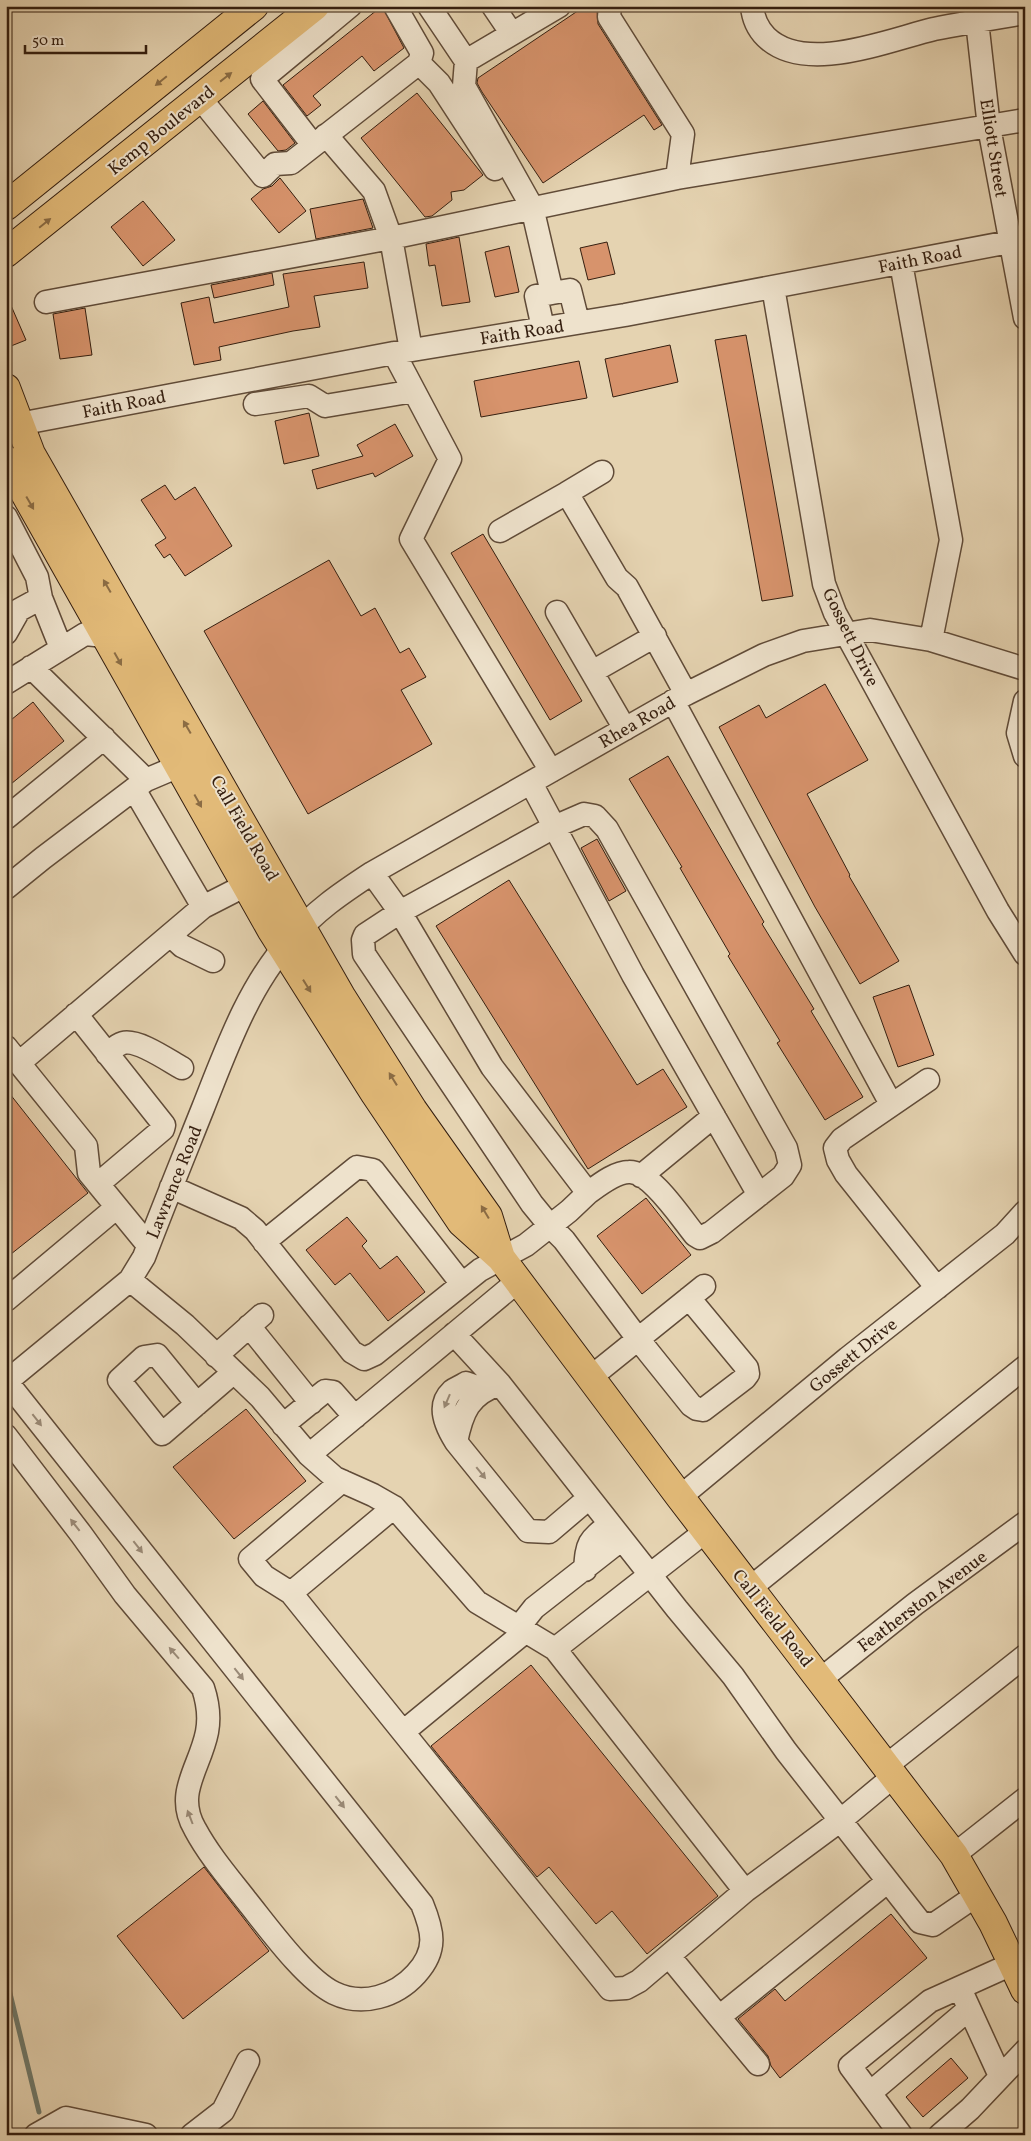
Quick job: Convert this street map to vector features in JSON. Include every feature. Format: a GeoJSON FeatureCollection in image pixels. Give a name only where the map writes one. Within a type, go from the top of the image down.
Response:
{"type":"FeatureCollection","features":[{"type":"Feature","properties":{"kind":"main road"},"geometry":{"type":"LineString","coordinates":[[6,206],[254,6]]}},
{"type":"Feature","properties":{"kind":"main road","name":"Kemp Boulevard"},"geometry":{"type":"LineString","coordinates":[[6,253],[200,98],[254,70],[318,13]]}},
{"type":"Feature","properties":{"kind":"main road"},"geometry":{"type":"LineString","coordinates":[[6,188],[38,164],[72,152]]}},
{"type":"Feature","properties":{"kind":"main road","name":"Call Field Road"},"geometry":{"type":"LineString","coordinates":[[6,388],[31,454],[116,629],[179,766],[246,885],[291,939]]}},
{"type":"Feature","properties":{"kind":"main road","name":"Call Field Road"},"geometry":{"type":"LineString","coordinates":[[6,460],[116,629],[204,757],[291,939],[375,1094],[461,1222],[500,1258],[518,1281],[680,1497],[954,1855],[1025,1990]]}},
{"type":"Feature","properties":{"kind":"main road"},"geometry":{"type":"LineString","coordinates":[[179,766],[204,757]]}},
{"type":"Feature","properties":{"kind":"street"},"geometry":{"type":"LineString","coordinates":[[318,13],[350,6]]}},
{"type":"Feature","properties":{"kind":"street"},"geometry":{"type":"LineString","coordinates":[[200,98],[262,176],[275,164],[290,163],[419,63],[422,53],[394,6]]}},
{"type":"Feature","properties":{"kind":"street"},"geometry":{"type":"LineString","coordinates":[[429,6],[466,60],[464,86],[524,209],[552,293]]}},
{"type":"Feature","properties":{"kind":"street"},"geometry":{"type":"LineString","coordinates":[[493,6],[512,34]]}},
{"type":"Feature","properties":{"kind":"street"},"geometry":{"type":"LineString","coordinates":[[610,6],[609,18],[683,134],[677,178]]}},
{"type":"Feature","properties":{"kind":"street"},"geometry":{"type":"LineString","coordinates":[[752,6],[754,19],[760,31],[776,46],[791,52],[808,54],[839,53],[936,29],[977,14],[1025,13]]}},
{"type":"Feature","properties":{"kind":"street"},"geometry":{"type":"LineString","coordinates":[[466,60],[557,7]]}},
{"type":"Feature","properties":{"kind":"street","name":"Elliott Street"},"geometry":{"type":"LineString","coordinates":[[977,14],[989,127],[1017,240],[1025,318]]}},
{"type":"Feature","properties":{"kind":"street"},"geometry":{"type":"LineString","coordinates":[[419,63],[439,83],[499,175],[524,209]]}},
{"type":"Feature","properties":{"kind":"street"},"geometry":{"type":"LineString","coordinates":[[254,70],[320,140],[374,191],[391,238],[402,352],[414,391],[450,459],[411,539],[551,771]]}},
{"type":"Feature","properties":{"kind":"street"},"geometry":{"type":"LineString","coordinates":[[46,302],[391,238],[677,178],[1025,120]]}},
{"type":"Feature","properties":{"kind":"street","name":"Faith Road"},"geometry":{"type":"LineString","coordinates":[[19,424],[402,352],[773,287],[1017,240]]}},
{"type":"Feature","properties":{"kind":"street"},"geometry":{"type":"LineString","coordinates":[[901,263],[951,540],[931,640]]}},
{"type":"Feature","properties":{"kind":"street","name":"Gossett Drive"},"geometry":{"type":"LineString","coordinates":[[773,287],[824,584],[835,613],[846,634],[998,911],[1025,954]]}},
{"type":"Feature","properties":{"kind":"street"},"geometry":{"type":"LineString","coordinates":[[543,328],[536,296],[552,293],[570,290],[578,322]]}},
{"type":"Feature","properties":{"kind":"street"},"geometry":{"type":"LineString","coordinates":[[285,374],[290,399]]}},
{"type":"Feature","properties":{"kind":"street"},"geometry":{"type":"LineString","coordinates":[[254,404],[309,396],[325,406],[414,391]]}},
{"type":"Feature","properties":{"kind":"street"},"geometry":{"type":"LineString","coordinates":[[500,531],[602,472]]}},
{"type":"Feature","properties":{"kind":"street"},"geometry":{"type":"LineString","coordinates":[[567,493],[617,578],[627,587],[655,636],[680,698],[891,1104]]}},
{"type":"Feature","properties":{"kind":"street"},"geometry":{"type":"LineString","coordinates":[[6,517],[12,544],[37,577],[41,598],[61,648]]}},
{"type":"Feature","properties":{"kind":"street"},"geometry":{"type":"LineString","coordinates":[[6,633],[19,610],[41,598]]}},
{"type":"Feature","properties":{"kind":"street"},"geometry":{"type":"LineString","coordinates":[[558,612],[625,729]]}},
{"type":"Feature","properties":{"kind":"street"},"geometry":{"type":"LineString","coordinates":[[6,683],[85,634],[116,629]]}},
{"type":"Feature","properties":{"kind":"street","name":"Rhea Road"},"geometry":{"type":"LineString","coordinates":[[291,939],[325,904],[372,873],[680,698],[764,655],[804,641],[870,630],[931,640],[1025,669]]}},
{"type":"Feature","properties":{"kind":"street"},"geometry":{"type":"LineString","coordinates":[[592,672],[655,636]]}},
{"type":"Feature","properties":{"kind":"street"},"geometry":{"type":"LineString","coordinates":[[31,667],[104,738],[140,784],[203,907]]}},
{"type":"Feature","properties":{"kind":"street"},"geometry":{"type":"LineString","coordinates":[[1025,701],[1018,732],[1025,756]]}},
{"type":"Feature","properties":{"kind":"street"},"geometry":{"type":"LineString","coordinates":[[8,812],[104,738]]}},
{"type":"Feature","properties":{"kind":"street"},"geometry":{"type":"LineString","coordinates":[[6,888],[140,784],[179,766]]}},
{"type":"Feature","properties":{"kind":"street"},"geometry":{"type":"LineString","coordinates":[[531,783],[633,975],[759,1195]]}},
{"type":"Feature","properties":{"kind":"street"},"geometry":{"type":"LineString","coordinates":[[171,1188],[241,1218],[255,1230],[352,1352],[364,1359],[374,1354],[480,1270],[526,1245],[550,1226],[588,1193],[609,1180],[628,1172],[641,1176],[656,1186],[694,1235],[700,1238],[707,1236],[788,1170],[790,1165],[786,1148],[607,830],[595,816],[584,814],[554,827],[400,912],[365,935],[363,940],[364,954],[532,1204],[550,1226],[564,1240],[638,1339],[696,1409],[703,1410],[709,1407],[745,1378],[748,1368],[696,1292],[638,1339],[591,1377]]}},
{"type":"Feature","properties":{"kind":"street"},"geometry":{"type":"LineString","coordinates":[[372,873],[400,912],[492,1067],[588,1193]]}},
{"type":"Feature","properties":{"kind":"street"},"geometry":{"type":"LineString","coordinates":[[148,1245],[89,1173],[86,1146],[13,1055],[76,1014],[203,907],[246,885]]}},
{"type":"Feature","properties":{"kind":"street"},"geometry":{"type":"LineString","coordinates":[[170,935],[182,946],[213,961]]}},
{"type":"Feature","properties":{"kind":"street","name":"Lawrence Road"},"geometry":{"type":"LineString","coordinates":[[7,1382],[130,1280],[148,1245],[229,1042],[250,1001],[291,939]]}},
{"type":"Feature","properties":{"kind":"street"},"geometry":{"type":"LineString","coordinates":[[76,1014],[164,1125],[163,1129],[98,1184]]}},
{"type":"Feature","properties":{"kind":"street"},"geometry":{"type":"LineString","coordinates":[[106,1054],[115,1046],[125,1042],[146,1048],[182,1068]]}},
{"type":"Feature","properties":{"kind":"street"},"geometry":{"type":"LineString","coordinates":[[928,1080],[891,1104],[842,1140],[835,1148],[838,1160],[846,1174],[937,1288]]}},
{"type":"Feature","properties":{"kind":"street"},"geometry":{"type":"LineString","coordinates":[[641,1176],[714,1116]]}},
{"type":"Feature","properties":{"kind":"street"},"geometry":{"type":"LineString","coordinates":[[264,1242],[357,1167],[372,1170],[462,1284]]}},
{"type":"Feature","properties":{"kind":"street"},"geometry":{"type":"LineString","coordinates":[[6,1300],[117,1207]]}},
{"type":"Feature","properties":{"kind":"street","name":"Gossett Drive"},"geometry":{"type":"LineString","coordinates":[[680,1497],[848,1358],[1005,1234],[1025,1212]]}},
{"type":"Feature","properties":{"kind":"street"},"geometry":{"type":"LineString","coordinates":[[130,1280],[185,1325],[260,1397],[309,1456],[335,1478],[373,1495],[394,1507],[477,1602],[555,1649],[746,1891]]}},
{"type":"Feature","properties":{"kind":"street"},"geometry":{"type":"LineString","coordinates":[[309,1456],[518,1281]]}},
{"type":"Feature","properties":{"kind":"street"},"geometry":{"type":"LineString","coordinates":[[216,1356],[256,1321],[310,1402]]}},
{"type":"Feature","properties":{"kind":"street"},"geometry":{"type":"LineString","coordinates":[[454,1334],[492,1386],[589,1498],[704,1643],[733,1676],[786,1751],[920,1922],[933,1925],[976,1894]]}},
{"type":"Feature","properties":{"kind":"street"},"geometry":{"type":"LineString","coordinates":[[750,1588],[1025,1367]]}},
{"type":"Feature","properties":{"kind":"street"},"geometry":{"type":"LineString","coordinates":[[197,1404],[234,1372]]}},
{"type":"Feature","properties":{"kind":"street"},"geometry":{"type":"LineString","coordinates":[[6,1436],[114,1577],[125,1595],[203,1688],[209,1706],[207,1732],[189,1783],[186,1804],[194,1828],[214,1859],[280,1942],[323,1986],[335,1994],[352,1998],[375,1999],[394,1993],[406,1985],[421,1969],[430,1952],[432,1928],[422,1904],[7,1382]]}},
{"type":"Feature","properties":{"kind":"street"},"geometry":{"type":"LineString","coordinates":[[492,1386],[466,1408],[459,1426],[456,1442],[528,1531],[549,1532],[589,1498]]}},
{"type":"Feature","properties":{"kind":"street"},"geometry":{"type":"LineString","coordinates":[[283,1425],[325,1391],[333,1392],[355,1417]]}},
{"type":"Feature","properties":{"kind":"street"},"geometry":{"type":"LineString","coordinates":[[342,1481],[250,1558],[264,1576],[291,1593],[610,1989],[626,1988],[639,1981],[746,1891],[841,1820],[890,1771],[1025,1656]]}},
{"type":"Feature","properties":{"kind":"street"},"geometry":{"type":"LineString","coordinates":[[291,1593],[394,1507]]}},
{"type":"Feature","properties":{"kind":"street","name":"Featherston Avenue"},"geometry":{"type":"LineString","coordinates":[[821,1679],[915,1604],[1025,1523]]}},
{"type":"Feature","properties":{"kind":"street"},"geometry":{"type":"LineString","coordinates":[[555,1649],[706,1531]]}},
{"type":"Feature","properties":{"kind":"street"},"geometry":{"type":"LineString","coordinates":[[403,1732],[522,1629],[534,1608],[585,1570],[616,1532]]}},
{"type":"Feature","properties":{"kind":"street"},"geometry":{"type":"LineString","coordinates":[[954,1855],[1025,1799]]}},
{"type":"Feature","properties":{"kind":"street"},"geometry":{"type":"LineString","coordinates":[[720,2017],[887,1882]]}},
{"type":"Feature","properties":{"kind":"street"},"geometry":{"type":"LineString","coordinates":[[669,1956],[758,2064]]}},
{"type":"Feature","properties":{"kind":"street"},"geometry":{"type":"LineString","coordinates":[[901,2135],[850,2066],[930,2000],[1012,1964]]}},
{"type":"Feature","properties":{"kind":"street"},"geometry":{"type":"LineString","coordinates":[[959,1988],[996,2080]]}},
{"type":"Feature","properties":{"kind":"street"},"geometry":{"type":"LineString","coordinates":[[870,2093],[969,2009]]}},
{"type":"Feature","properties":{"kind":"street"},"geometry":{"type":"LineString","coordinates":[[940,2135],[970,2109],[1025,2051]]}},
{"type":"Feature","properties":{"kind":"street"},"geometry":{"type":"LineString","coordinates":[[192,2135],[223,2111],[248,2061]]}},
{"type":"Feature","properties":{"kind":"street"},"geometry":{"type":"LineString","coordinates":[[923,2135],[975,2090],[996,2080]]}},
{"type":"Feature","properties":{"kind":"street"},"geometry":{"type":"LineString","coordinates":[[36,2135],[66,2118],[146,2135]]}},
{"type":"Feature","properties":{"kind":"building"},"geometry":{"type":"Polygon","coordinates":[[[382,6],[404,48],[374,71],[362,56],[313,96],[321,105],[307,116],[283,85],[382,6]]]}},
{"type":"Feature","properties":{"kind":"building"},"geometry":{"type":"Polygon","coordinates":[[[585,6],[595,6],[597,8],[598,24],[662,125],[654,130],[644,115],[543,183],[482,92],[477,83],[478,78],[585,6]]]}},
{"type":"Feature","properties":{"kind":"building"},"geometry":{"type":"Polygon","coordinates":[[[417,93],[483,175],[464,190],[451,192],[452,200],[432,216],[425,217],[361,138],[417,93]]]}},
{"type":"Feature","properties":{"kind":"building"},"geometry":{"type":"Polygon","coordinates":[[[263,101],[295,143],[286,150],[278,151],[248,114],[263,101]]]}},
{"type":"Feature","properties":{"kind":"building"},"geometry":{"type":"Polygon","coordinates":[[[280,178],[306,211],[279,233],[251,199],[263,189],[272,186],[280,178]]]}},
{"type":"Feature","properties":{"kind":"building"},"geometry":{"type":"Polygon","coordinates":[[[363,199],[373,228],[316,239],[310,209],[363,199]]]}},
{"type":"Feature","properties":{"kind":"building"},"geometry":{"type":"Polygon","coordinates":[[[143,201],[175,240],[143,266],[111,227],[143,201]]]}},
{"type":"Feature","properties":{"kind":"building"},"geometry":{"type":"Polygon","coordinates":[[[459,237],[470,302],[442,306],[435,265],[429,266],[426,244],[459,237]]]}},
{"type":"Feature","properties":{"kind":"building"},"geometry":{"type":"Polygon","coordinates":[[[607,242],[615,274],[588,280],[580,248],[607,242]]]}},
{"type":"Feature","properties":{"kind":"building"},"geometry":{"type":"Polygon","coordinates":[[[509,246],[519,292],[495,297],[485,252],[509,246]]]}},
{"type":"Feature","properties":{"kind":"building"},"geometry":{"type":"Polygon","coordinates":[[[364,262],[368,288],[314,296],[320,327],[219,347],[221,360],[194,365],[181,303],[209,297],[214,323],[289,307],[283,274],[364,262]]]}},
{"type":"Feature","properties":{"kind":"building"},"geometry":{"type":"Polygon","coordinates":[[[272,273],[274,285],[214,298],[211,285],[272,273]]]}},
{"type":"Feature","properties":{"kind":"building"},"geometry":{"type":"Polygon","coordinates":[[[6,294],[26,340],[6,348],[6,294]]]}},
{"type":"Feature","properties":{"kind":"building"},"geometry":{"type":"Polygon","coordinates":[[[85,308],[92,355],[60,359],[53,314],[85,308]]]}},
{"type":"Feature","properties":{"kind":"building"},"geometry":{"type":"Polygon","coordinates":[[[746,335],[793,596],[762,601],[715,340],[746,335]]]}},
{"type":"Feature","properties":{"kind":"building"},"geometry":{"type":"Polygon","coordinates":[[[670,345],[678,382],[613,397],[605,359],[670,345]]]}},
{"type":"Feature","properties":{"kind":"building"},"geometry":{"type":"Polygon","coordinates":[[[579,361],[587,398],[481,417],[474,381],[579,361]]]}},
{"type":"Feature","properties":{"kind":"building"},"geometry":{"type":"Polygon","coordinates":[[[309,413],[319,456],[284,464],[275,421],[309,413]]]}},
{"type":"Feature","properties":{"kind":"building"},"geometry":{"type":"Polygon","coordinates":[[[395,424],[413,456],[375,477],[373,473],[317,489],[312,470],[363,456],[357,445],[395,424]]]}},
{"type":"Feature","properties":{"kind":"building"},"geometry":{"type":"Polygon","coordinates":[[[165,485],[175,500],[195,487],[232,546],[185,576],[170,554],[164,558],[155,545],[166,538],[141,500],[165,485]]]}},
{"type":"Feature","properties":{"kind":"building"},"geometry":{"type":"Polygon","coordinates":[[[483,534],[582,701],[550,720],[451,553],[483,534]]]}},
{"type":"Feature","properties":{"kind":"building"},"geometry":{"type":"Polygon","coordinates":[[[329,560],[361,616],[375,608],[400,653],[409,648],[426,677],[401,690],[432,744],[308,814],[204,631],[329,560]]]}},
{"type":"Feature","properties":{"kind":"building"},"geometry":{"type":"Polygon","coordinates":[[[825,684],[868,760],[807,794],[849,876],[899,961],[860,984],[815,907],[719,727],[759,705],[766,718],[825,684]]]}},
{"type":"Feature","properties":{"kind":"building"},"geometry":{"type":"Polygon","coordinates":[[[33,702],[64,741],[6,788],[6,724],[33,702]]]}},
{"type":"Feature","properties":{"kind":"building"},"geometry":{"type":"Polygon","coordinates":[[[668,756],[764,922],[762,924],[814,1009],[811,1011],[863,1097],[825,1120],[777,1043],[780,1041],[728,956],[730,954],[680,868],[682,867],[629,779],[668,756]]]}},
{"type":"Feature","properties":{"kind":"building"},"geometry":{"type":"Polygon","coordinates":[[[597,839],[626,891],[609,901],[581,848],[597,839]]]}},
{"type":"Feature","properties":{"kind":"building"},"geometry":{"type":"Polygon","coordinates":[[[509,880],[637,1085],[663,1069],[687,1107],[588,1169],[436,926],[509,880]]]}},
{"type":"Feature","properties":{"kind":"building"},"geometry":{"type":"Polygon","coordinates":[[[909,985],[934,1055],[898,1067],[873,997],[909,985]]]}},
{"type":"Feature","properties":{"kind":"building"},"geometry":{"type":"Polygon","coordinates":[[[6,1089],[88,1193],[6,1258],[6,1089]]]}},
{"type":"Feature","properties":{"kind":"building"},"geometry":{"type":"Polygon","coordinates":[[[646,1198],[691,1255],[642,1294],[597,1236],[646,1198]]]}},
{"type":"Feature","properties":{"kind":"building"},"geometry":{"type":"Polygon","coordinates":[[[347,1217],[367,1241],[362,1246],[380,1269],[397,1256],[425,1292],[388,1321],[350,1273],[335,1285],[306,1250],[347,1217]]]}},
{"type":"Feature","properties":{"kind":"building"},"geometry":{"type":"Polygon","coordinates":[[[246,1409],[306,1481],[234,1539],[173,1467],[246,1409]]]}},
{"type":"Feature","properties":{"kind":"building"},"geometry":{"type":"Polygon","coordinates":[[[531,1665],[718,1896],[647,1954],[612,1911],[596,1924],[549,1867],[537,1877],[431,1746],[531,1665]]]}},
{"type":"Feature","properties":{"kind":"building"},"geometry":{"type":"Polygon","coordinates":[[[204,1867],[269,1951],[183,2019],[117,1936],[204,1867]]]}},
{"type":"Feature","properties":{"kind":"building"},"geometry":{"type":"Polygon","coordinates":[[[891,1914],[927,1958],[780,2078],[771,2066],[768,2056],[738,2019],[775,1989],[785,2001],[891,1914]]]}},
{"type":"Feature","properties":{"kind":"building"},"geometry":{"type":"Polygon","coordinates":[[[951,2058],[968,2078],[923,2117],[906,2097],[951,2058]]]}},
{"type":"Feature","properties":{"kind":"waterway"},"geometry":{"type":"LineString","coordinates":[[6,1977],[39,2112]]}}]}
